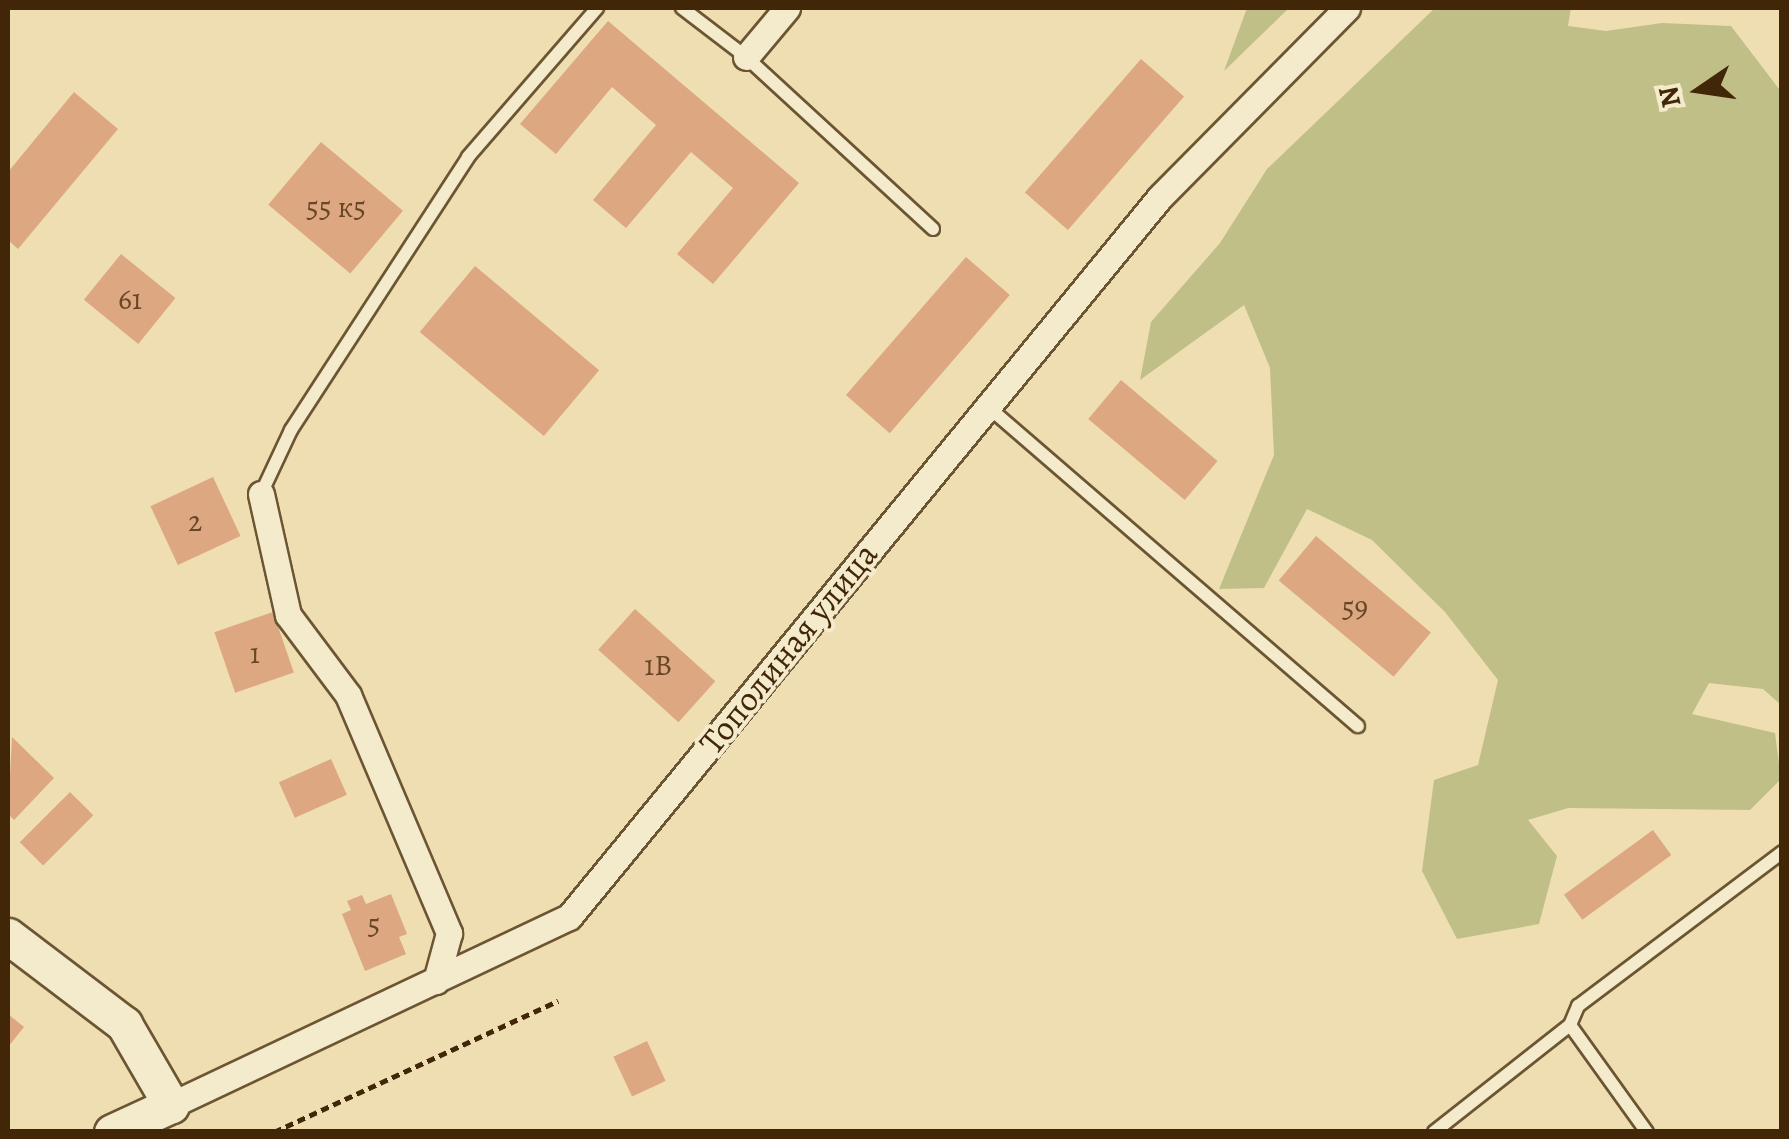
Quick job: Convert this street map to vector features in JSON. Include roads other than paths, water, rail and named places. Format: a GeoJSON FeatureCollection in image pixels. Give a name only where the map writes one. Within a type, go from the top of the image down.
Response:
{"type":"FeatureCollection","features":[{"type":"Feature","properties":{"kind":"street"},"geometry":{"type":"LineString","coordinates":[[746,56],[787,8]]}},
{"type":"Feature","properties":{"kind":"street","name":"Тополиная улица"},"geometry":{"type":"LineString","coordinates":[[112,1132],[568,917],[1160,197],[1347,8]]}},
{"type":"Feature","properties":{"kind":"street"},"geometry":{"type":"LineString","coordinates":[[261,494],[288,616],[348,695],[448,933],[436,981]]}},
{"type":"Feature","properties":{"kind":"street"},"geometry":{"type":"LineString","coordinates":[[8,936],[124,1024],[171,1105]]}},
{"type":"Feature","properties":{"kind":"lane"},"geometry":{"type":"LineString","coordinates":[[261,494],[292,430],[468,157],[598,8]]}},
{"type":"Feature","properties":{"kind":"lane"},"geometry":{"type":"LineString","coordinates":[[682,8],[746,56],[933,228]]}},
{"type":"Feature","properties":{"kind":"lane"},"geometry":{"type":"LineString","coordinates":[[987,406],[1358,726]]}},
{"type":"Feature","properties":{"kind":"lane"},"geometry":{"type":"LineString","coordinates":[[1434,1132],[1570,1024],[1578,1006],[1782,852]]}},
{"type":"Feature","properties":{"kind":"lane"},"geometry":{"type":"LineString","coordinates":[[1570,1024],[1647,1132]]}}]}
